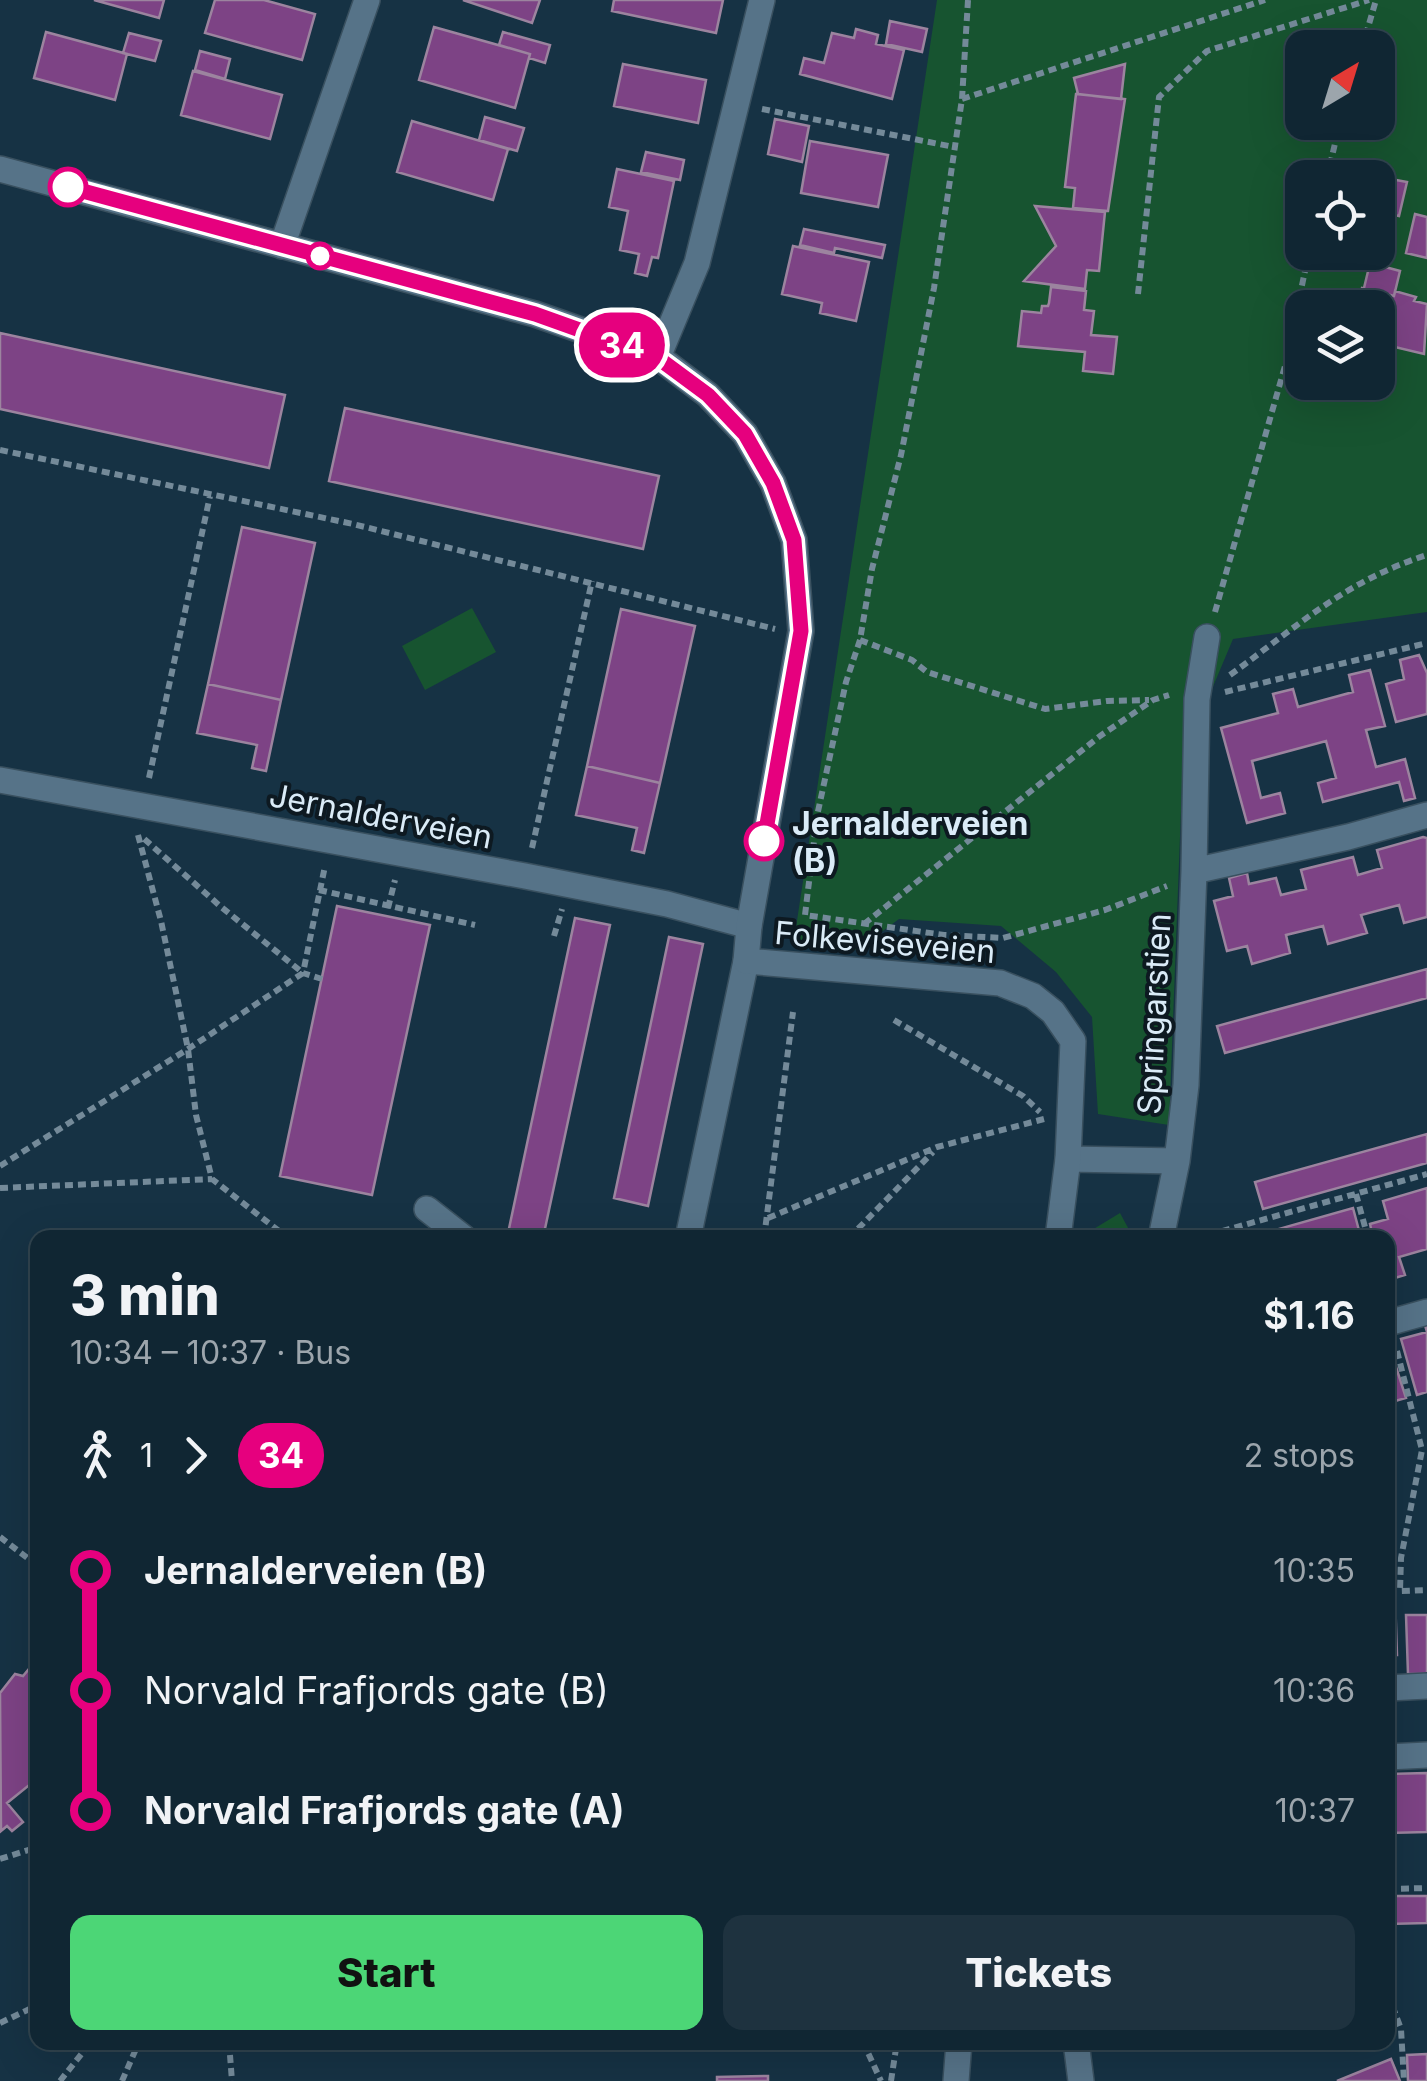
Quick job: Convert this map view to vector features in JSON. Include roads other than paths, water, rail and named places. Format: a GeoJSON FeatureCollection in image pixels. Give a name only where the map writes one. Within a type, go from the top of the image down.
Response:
{"type":"FeatureCollection","features":[{"type":"Feature","properties":{"kind":"street"},"geometry":{"type":"LineString","coordinates":[[282,246],[366,0]]}},
{"type":"Feature","properties":{"kind":"street"},"geometry":{"type":"LineString","coordinates":[[658,358],[697,263],[762,0]]}},
{"type":"Feature","properties":{"kind":"street","name":"Folkeviseveien"},"geometry":{"type":"LineString","coordinates":[[0,169],[535,314],[658,358],[708,395],[745,434],[773,483],[794,540],[801,631],[748,926],[746,961],[1000,983],[1033,996],[1064,1023],[1073,1041],[1068,1158],[1059,1230]]}},
{"type":"Feature","properties":{"kind":"street","name":"Springarstien"},"geometry":{"type":"LineString","coordinates":[[1163,1230],[1178,1161],[1186,1084],[1197,699],[1208,637]]}},
{"type":"Feature","properties":{"kind":"street","name":"Jernalderveien"},"geometry":{"type":"LineString","coordinates":[[0,780],[526,876],[667,904],[748,926]]}},
{"type":"Feature","properties":{"kind":"street","name":"Springarstien"},"geometry":{"type":"LineString","coordinates":[[1194,872],[1348,837],[1427,814]]}},
{"type":"Feature","properties":{"kind":"street"},"geometry":{"type":"LineString","coordinates":[[690,1230],[746,961]]}},
{"type":"Feature","properties":{"kind":"street","name":"Springarstien"},"geometry":{"type":"LineString","coordinates":[[1068,1158],[1178,1161]]}},
{"type":"Feature","properties":{"kind":"street"},"geometry":{"type":"LineString","coordinates":[[427,1209],[454,1230]]}},
{"type":"Feature","properties":{"kind":"street"},"geometry":{"type":"LineString","coordinates":[[1395,1321],[1427,1312]]}},
{"type":"Feature","properties":{"kind":"street"},"geometry":{"type":"LineString","coordinates":[[1395,1688],[1427,1686]]}},
{"type":"Feature","properties":{"kind":"street"},"geometry":{"type":"LineString","coordinates":[[1395,1757],[1427,1755]]}},
{"type":"Feature","properties":{"kind":"street"},"geometry":{"type":"LineString","coordinates":[[956,2081],[958,2050]]}},
{"type":"Feature","properties":{"kind":"street"},"geometry":{"type":"LineString","coordinates":[[1077,2050],[1081,2081]]}},
{"type":"Feature","properties":{"kind":"place","name":"Jernalderveien (B)"},"geometry":{"type":"Point","coordinates":[764,841]}}]}
